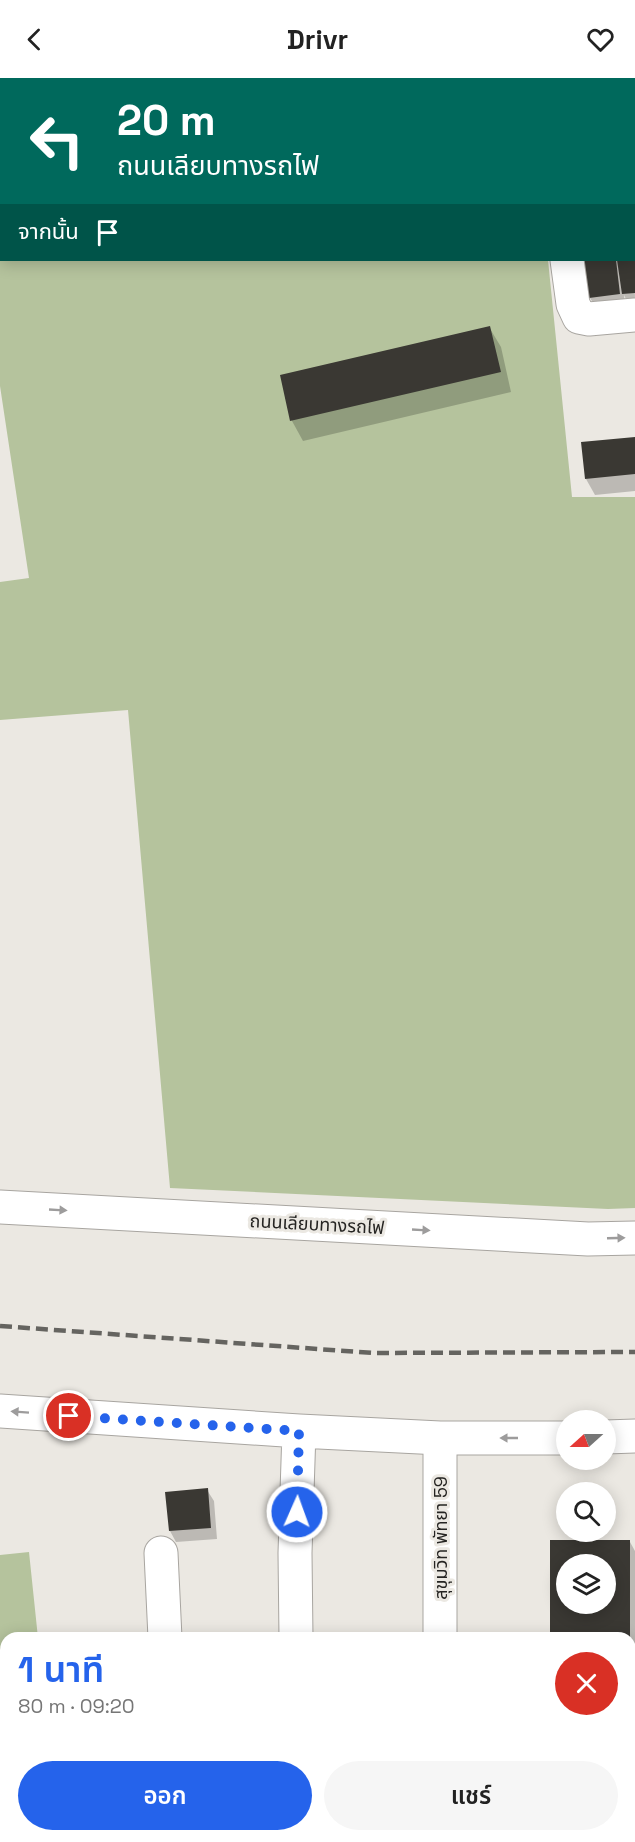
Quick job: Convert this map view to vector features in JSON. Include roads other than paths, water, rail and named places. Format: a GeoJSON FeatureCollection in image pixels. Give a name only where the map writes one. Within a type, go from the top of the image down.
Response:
{"type":"FeatureCollection","features":[{"type":"Feature","properties":{"kind":"street"},"geometry":{"type":"LineString","coordinates":[[567,261],[573,304],[579,317],[589,319],[635,315]]}},
{"type":"Feature","properties":{"kind":"street","name":"ถนนเลียบทางรถไฟ"},"geometry":{"type":"LineString","coordinates":[[0,1207],[588,1239],[635,1238]]}},
{"type":"Feature","properties":{"kind":"street"},"geometry":{"type":"LineString","coordinates":[[0,1411],[440,1438],[556,1438]]}},
{"type":"Feature","properties":{"kind":"street"},"geometry":{"type":"LineString","coordinates":[[296,1632],[295,1552],[299,1431]]}},
{"type":"Feature","properties":{"kind":"street"},"geometry":{"type":"LineString","coordinates":[[616,1437],[635,1436]]}},
{"type":"Feature","properties":{"kind":"street","name":"สุขุมวิท พัทยา 59"},"geometry":{"type":"LineString","coordinates":[[440,1438],[440,1632]]}},
{"type":"Feature","properties":{"kind":"street"},"geometry":{"type":"LineString","coordinates":[[161,1553],[165,1632]]}},
{"type":"Feature","properties":{"kind":"railway"},"geometry":{"type":"LineString","coordinates":[[0,1326],[373,1353],[635,1352]]}}]}
